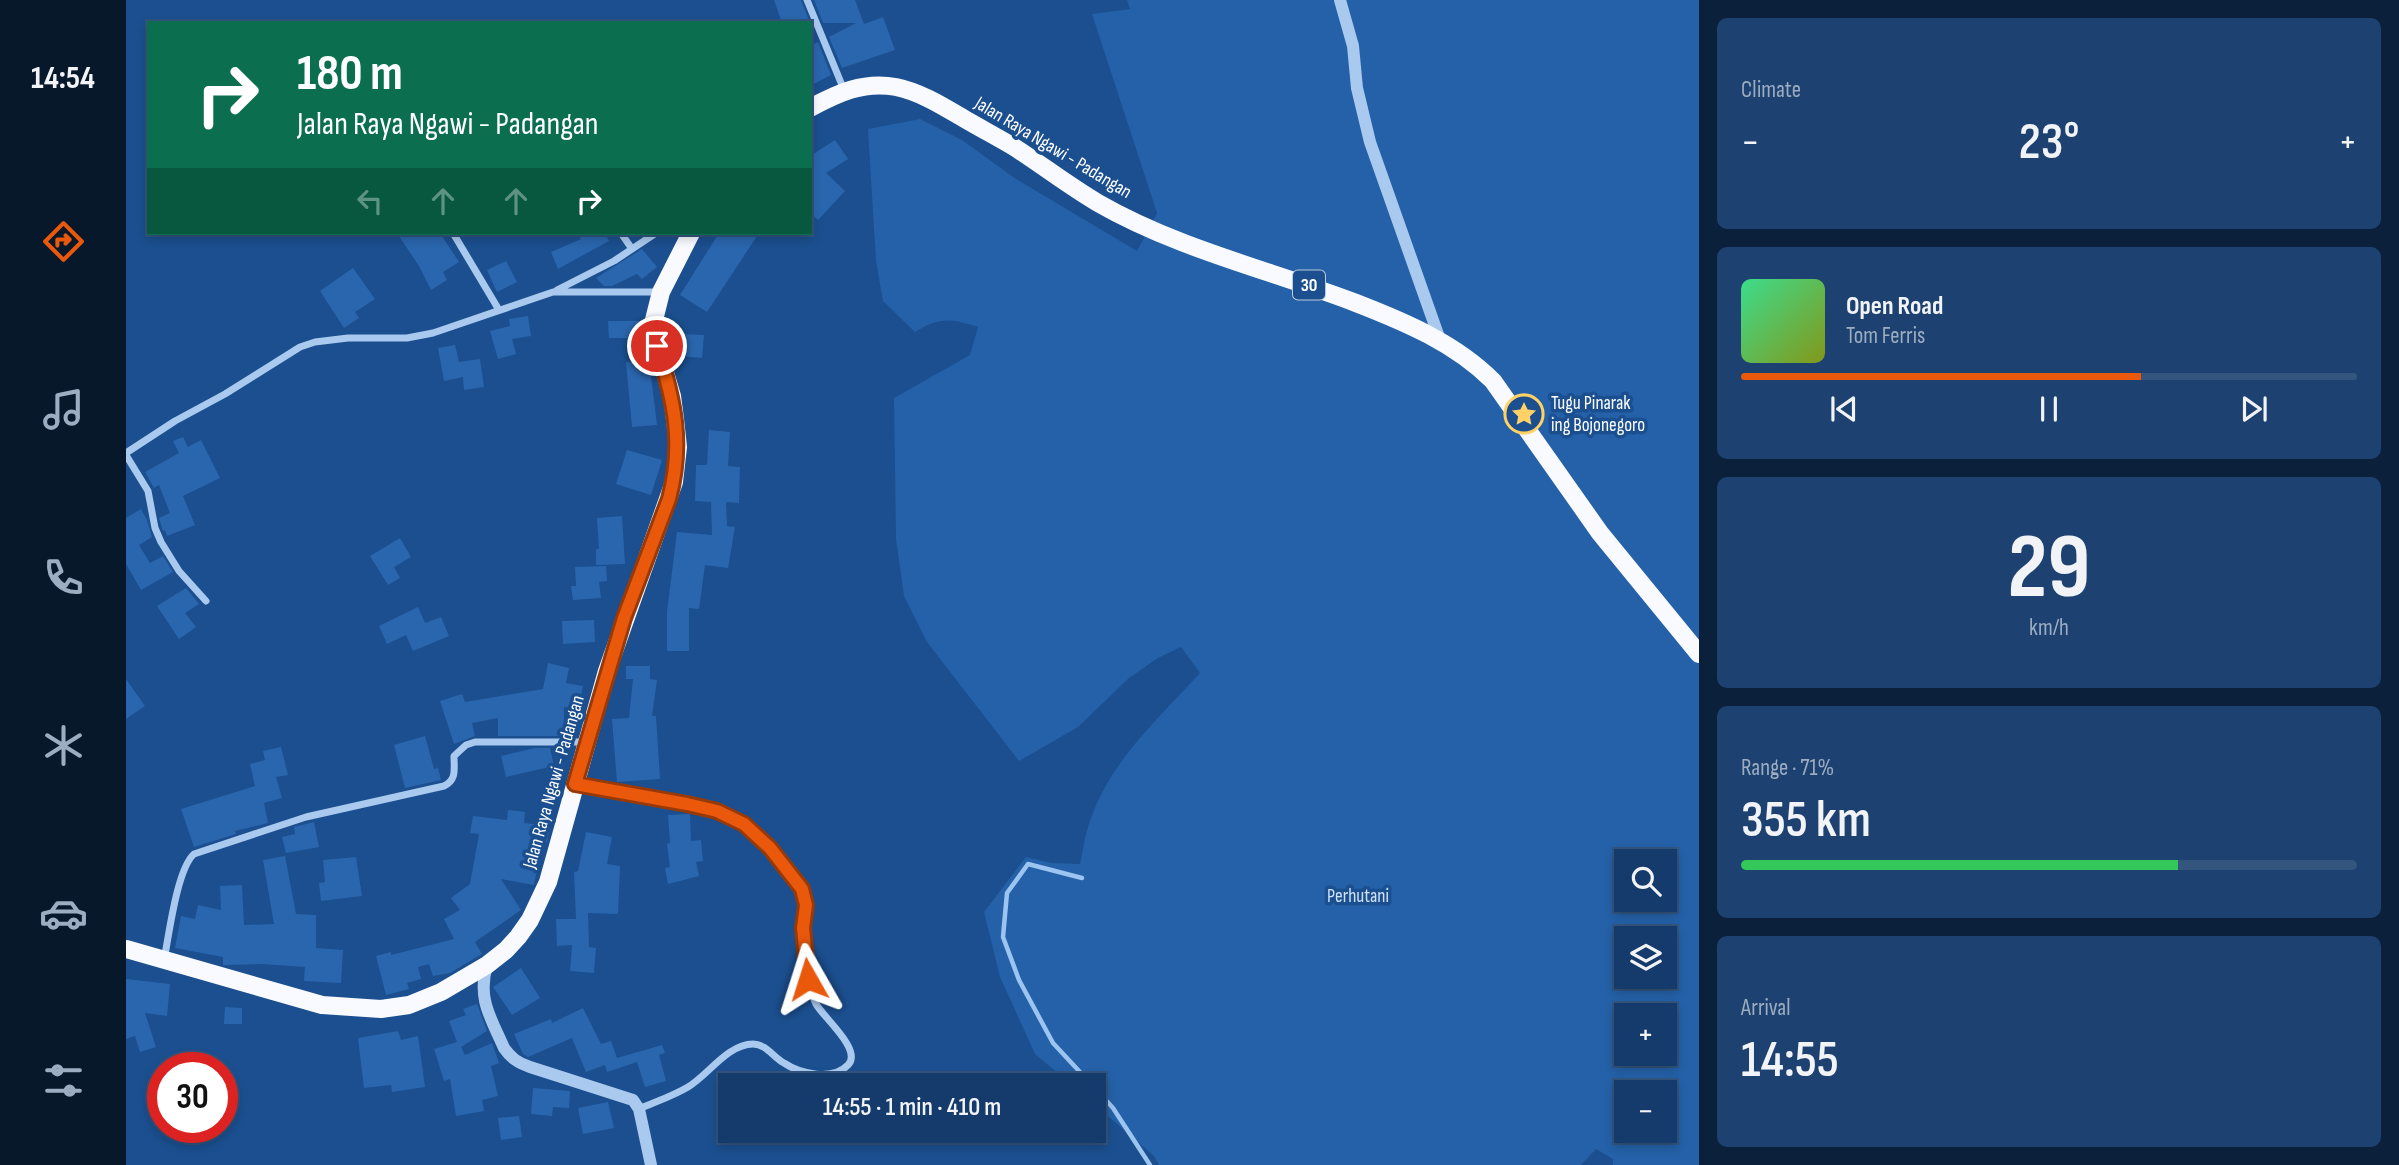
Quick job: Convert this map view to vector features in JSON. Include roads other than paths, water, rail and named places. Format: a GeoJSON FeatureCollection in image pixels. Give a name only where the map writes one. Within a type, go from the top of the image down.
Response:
{"type":"FeatureCollection","features":[{"type":"Feature","properties":{"kind":"highway","name":"Jalan Raya Ngawi - Padangan"},"geometry":{"type":"LineString","coordinates":[[812,107],[857,86],[877,85],[914,92],[1012,146],[1119,214],[1217,256],[1300,282],[1399,320],[1440,340],[1480,368],[1493,381],[1600,533],[1699,654]]}},
{"type":"Feature","properties":{"kind":"highway","name":"Jalan Raya Ngawi - Padangan"},"geometry":{"type":"LineString","coordinates":[[126,949],[322,1005],[381,1009],[409,1004],[441,992],[487,965],[518,937],[540,902],[548,882],[624,618],[669,499],[677,464],[677,438],[672,396],[654,331],[660,292],[690,235]]}},
{"type":"Feature","properties":{"kind":"street"},"geometry":{"type":"LineString","coordinates":[[807,0],[845,91]]}},
{"type":"Feature","properties":{"kind":"street"},"geometry":{"type":"LineString","coordinates":[[1340,0],[1353,46],[1357,88],[1370,142],[1440,340]]}},
{"type":"Feature","properties":{"kind":"street"},"geometry":{"type":"LineString","coordinates":[[454,235],[499,310]]}},
{"type":"Feature","properties":{"kind":"street"},"geometry":{"type":"LineString","coordinates":[[622,235],[632,249]]}},
{"type":"Feature","properties":{"kind":"street"},"geometry":{"type":"LineString","coordinates":[[206,601],[179,571],[161,542],[155,528],[148,491],[126,454],[175,421],[225,394],[300,346],[348,338],[407,338],[433,333],[553,292],[653,235]]}},
{"type":"Feature","properties":{"kind":"street"},"geometry":{"type":"LineString","coordinates":[[553,292],[660,292]]}},
{"type":"Feature","properties":{"kind":"street"},"geometry":{"type":"LineString","coordinates":[[164,960],[181,878],[187,859],[194,854],[306,817],[444,786],[454,778],[454,756],[466,745],[483,742],[587,742]]}},
{"type":"Feature","properties":{"kind":"street"},"geometry":{"type":"LineString","coordinates":[[575,784],[717,811],[744,824],[770,848],[806,898],[803,928],[811,993],[822,1013],[842,1036],[852,1053],[852,1061],[847,1067],[837,1072],[820,1074],[800,1072],[758,1044],[741,1046],[686,1088],[639,1109]]}},
{"type":"Feature","properties":{"kind":"street"},"geometry":{"type":"LineString","coordinates":[[487,965],[482,981],[486,1006],[504,1048],[515,1061],[530,1068],[630,1097],[639,1109],[651,1165]]}},
{"type":"Feature","properties":{"kind":"waterway"},"geometry":{"type":"LineString","coordinates":[[1081,1073],[1053,1043],[1019,980],[1003,937],[1007,893],[1028,864],[1082,878]]}},
{"type":"Feature","properties":{"kind":"waterway"},"geometry":{"type":"LineString","coordinates":[[1106,1100],[1150,1165]]}},
{"type":"Feature","properties":{"kind":"place","name":"Tugu Pinarak ing Bojonegoro"},"geometry":{"type":"Point","coordinates":[1524,414]}},
{"type":"Feature","properties":{"kind":"park label","name":"Perhutani"},"geometry":{"type":"Point","coordinates":[1358,896]}}]}
